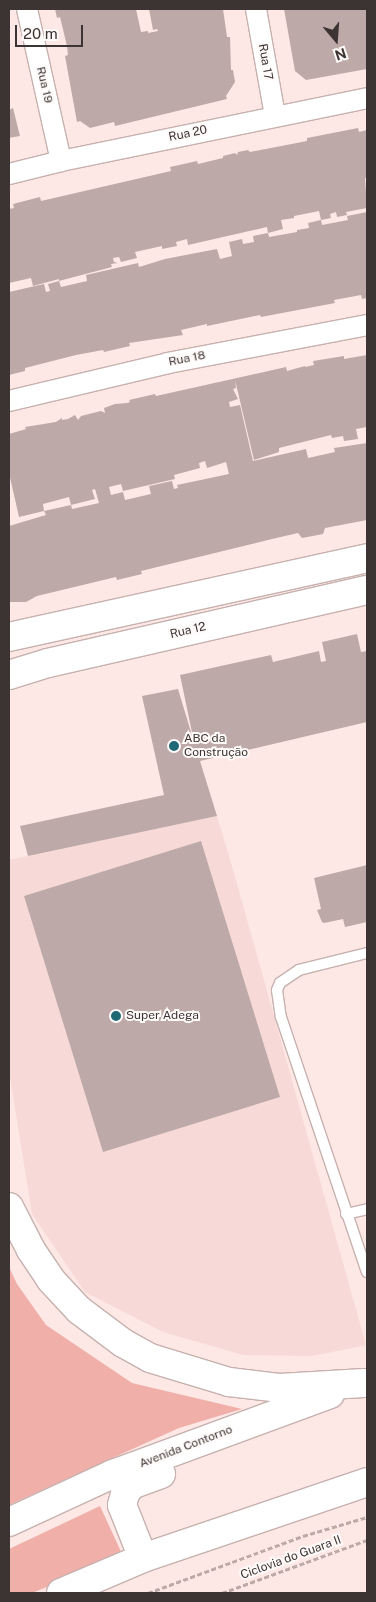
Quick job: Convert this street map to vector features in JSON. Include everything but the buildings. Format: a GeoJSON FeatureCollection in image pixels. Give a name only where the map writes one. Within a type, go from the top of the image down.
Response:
{"type":"FeatureCollection","features":[{"type":"Feature","properties":{"kind":"main road"},"geometry":{"type":"LineString","coordinates":[[9,637],[367,558]]}},
{"type":"Feature","properties":{"kind":"main road","name":"Rua 12"},"geometry":{"type":"LineString","coordinates":[[9,676],[48,663],[367,590]]}},
{"type":"Feature","properties":{"kind":"main road"},"geometry":{"type":"LineString","coordinates":[[9,1207],[31,1250],[51,1280],[79,1310],[123,1343],[150,1358],[229,1382],[279,1388],[366,1382]]}},
{"type":"Feature","properties":{"kind":"main road","name":"Avenida Contorno"},"geometry":{"type":"LineString","coordinates":[[9,1522],[113,1474],[246,1424],[366,1382]]}},
{"type":"Feature","properties":{"kind":"main road"},"geometry":{"type":"LineString","coordinates":[[143,1558],[122,1505],[125,1494],[131,1485],[218,1453],[234,1440],[246,1424]]}},
{"type":"Feature","properties":{"kind":"main road"},"geometry":{"type":"LineString","coordinates":[[61,1593],[143,1558],[367,1482]]}},
{"type":"Feature","properties":{"kind":"street","name":"Rua 19"},"geometry":{"type":"LineString","coordinates":[[27,9],[61,161]]}},
{"type":"Feature","properties":{"kind":"street","name":"Rua 17"},"geometry":{"type":"LineString","coordinates":[[256,9],[275,116]]}},
{"type":"Feature","properties":{"kind":"street","name":"Rua 20"},"geometry":{"type":"LineString","coordinates":[[9,174],[61,161],[367,98]]}},
{"type":"Feature","properties":{"kind":"street","name":"Rua 18"},"geometry":{"type":"LineString","coordinates":[[9,401],[168,363],[367,325]]}},
{"type":"Feature","properties":{"kind":"lane"},"geometry":{"type":"LineString","coordinates":[[367,953],[299,970],[280,983],[277,990],[281,1016],[367,1272]]}},
{"type":"Feature","properties":{"kind":"lane"},"geometry":{"type":"LineString","coordinates":[[346,1214],[367,1209]]}},
{"type":"Feature","properties":{"kind":"path"},"geometry":{"type":"LineString","coordinates":[[148,1593],[303,1536],[367,1517]]}},
{"type":"Feature","properties":{"kind":"path","name":"Ciclovia do Guara II"},"geometry":{"type":"LineString","coordinates":[[222,1593],[367,1540]]}},
{"type":"Feature","properties":{"kind":"shaded area"},"geometry":{"type":"Polygon","coordinates":[[[217,816],[366,1345],[313,1356],[243,1355],[163,1332],[85,1292],[32,1214],[9,1071],[9,860],[217,816]]]}},
{"type":"Feature","properties":{"kind":"shaded area"},"geometry":{"type":"Polygon","coordinates":[[[9,1267],[17,1284],[46,1325],[132,1383],[242,1409],[179,1428],[9,1505],[9,1267]]]}},
{"type":"Feature","properties":{"kind":"shaded area"},"geometry":{"type":"Polygon","coordinates":[[[100,1506],[123,1556],[32,1593],[9,1593],[9,1549],[100,1506]]]}},
{"type":"Feature","properties":{"kind":"place","name":"ABC da Construção"},"geometry":{"type":"Point","coordinates":[174,746]}},
{"type":"Feature","properties":{"kind":"place","name":"Super Adega"},"geometry":{"type":"Point","coordinates":[116,1016]}}]}
